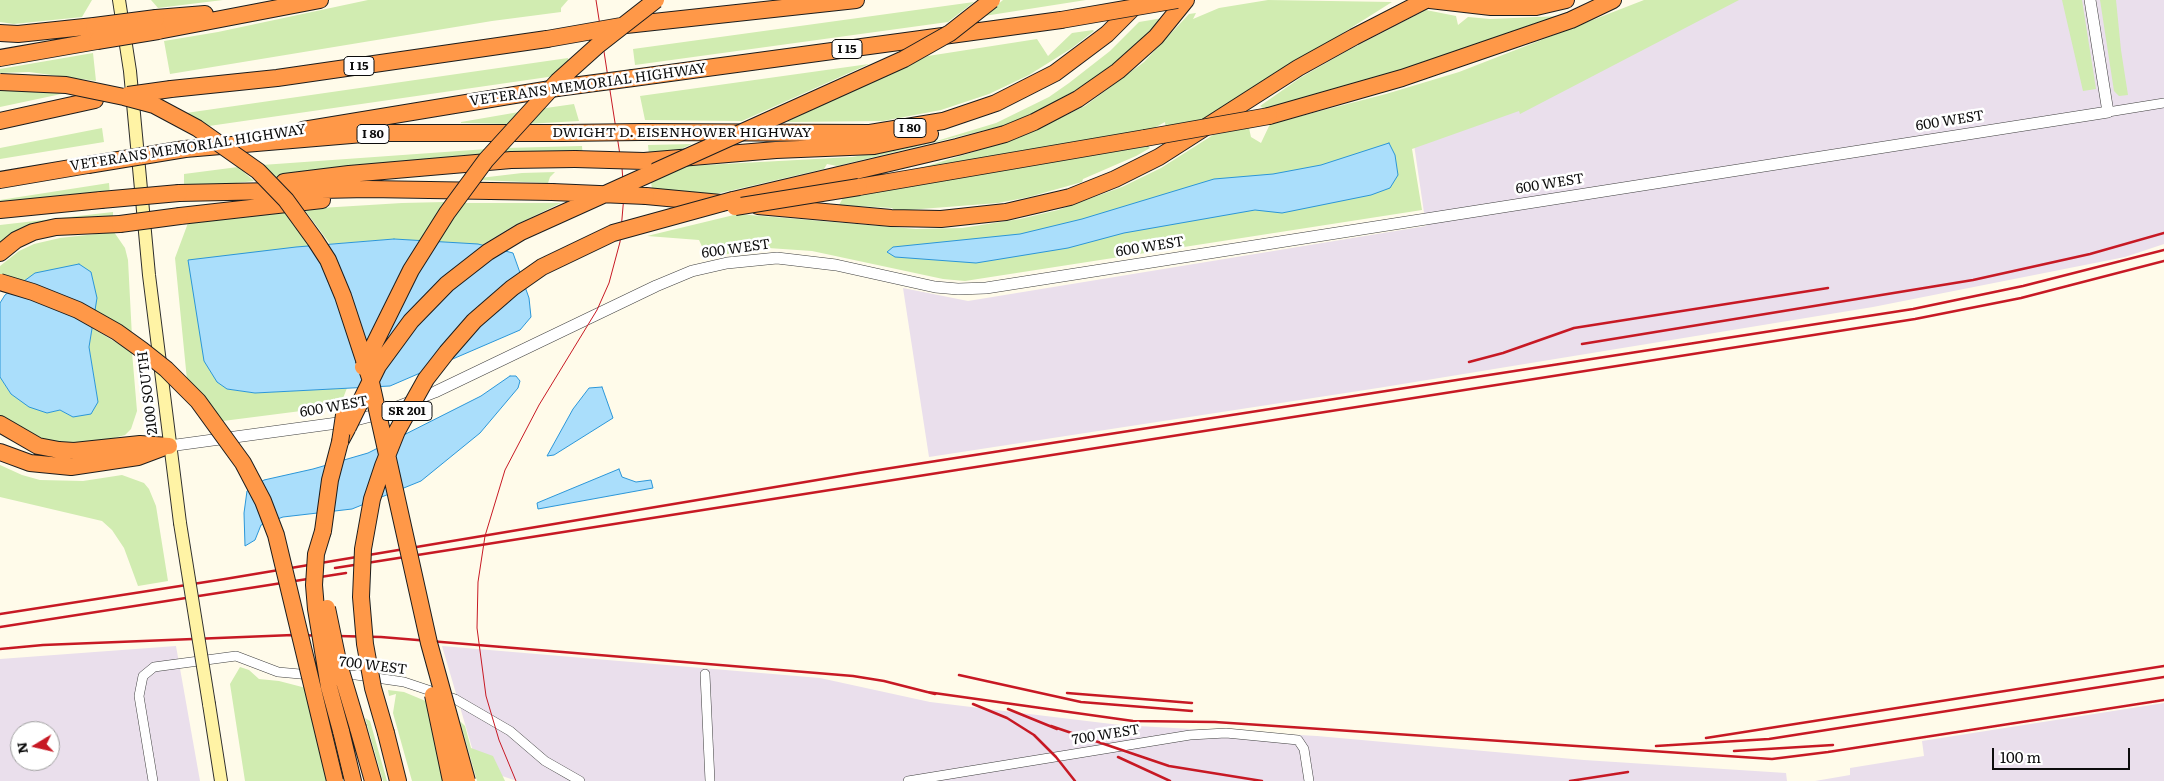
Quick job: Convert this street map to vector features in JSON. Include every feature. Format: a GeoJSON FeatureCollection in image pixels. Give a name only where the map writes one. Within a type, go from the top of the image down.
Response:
{"type":"FeatureCollection","features":[{"type":"Feature","properties":{"kind":"highway"},"geometry":{"type":"LineString","coordinates":[[0,58],[96,33],[157,24],[178,15],[257,14],[320,0]]}},
{"type":"Feature","properties":{"kind":"highway"},"geometry":{"type":"LineString","coordinates":[[373,781],[329,622],[323,588],[323,531],[330,480],[349,400],[389,311],[423,250],[471,179],[511,130],[558,81],[597,46],[656,0]]}},
{"type":"Feature","properties":{"kind":"highway"},"geometry":{"type":"LineString","coordinates":[[650,21],[756,0]]}},
{"type":"Feature","properties":{"kind":"highway","name":"I 15"},"geometry":{"type":"LineString","coordinates":[[0,121],[95,100],[171,89],[277,78],[547,39],[650,21],[856,0]]}},
{"type":"Feature","properties":{"kind":"highway"},"geometry":{"type":"LineString","coordinates":[[340,442],[368,384],[399,335],[447,284],[488,252],[521,232],[904,59],[950,33],[992,0]]}},
{"type":"Feature","properties":{"kind":"highway","name":"DWIGHT D. EISENHOWER HIGHWAY"},"geometry":{"type":"LineString","coordinates":[[185,149],[374,134],[870,133],[937,122],[1004,100],[1041,81],[1082,55],[1107,34],[1141,0]]}},
{"type":"Feature","properties":{"kind":"highway","name":"VETERANS MEMORIAL HIGHWAY"},"geometry":{"type":"LineString","coordinates":[[0,180],[557,88],[1061,20],[1177,0]]}},
{"type":"Feature","properties":{"kind":"highway"},"geometry":{"type":"LineString","coordinates":[[857,179],[987,139],[1050,114],[1092,90],[1131,60],[1168,24],[1186,0]]}},
{"type":"Feature","properties":{"kind":"highway"},"geometry":{"type":"LineString","coordinates":[[207,191],[443,189],[552,192],[646,196],[907,219],[972,217],[1038,206],[1085,191],[1145,165],[1312,60],[1426,0]]}},
{"type":"Feature","properties":{"kind":"highway"},"geometry":{"type":"LineString","coordinates":[[1430,0],[1491,7],[1536,7],[1566,0]]}},
{"type":"Feature","properties":{"kind":"highway"},"geometry":{"type":"LineString","coordinates":[[857,179],[1145,138],[1269,116],[1402,78],[1570,20],[1613,0]]}},
{"type":"Feature","properties":{"kind":"highway"},"geometry":{"type":"LineString","coordinates":[[0,33],[96,33]]}},
{"type":"Feature","properties":{"kind":"highway"},"geometry":{"type":"LineString","coordinates":[[0,82],[66,85],[154,105],[196,128],[235,153],[258,171],[286,200],[328,260],[351,316],[370,378],[429,643],[466,781]]}},
{"type":"Feature","properties":{"kind":"highway"},"geometry":{"type":"LineString","coordinates":[[0,210],[511,160],[644,161],[776,150],[874,146],[917,138],[970,122],[1004,100]]}},
{"type":"Feature","properties":{"kind":"highway","name":"SR 201"},"geometry":{"type":"LineString","coordinates":[[398,781],[366,654],[361,613],[362,567],[372,500],[392,442],[407,410],[432,371],[459,338],[488,308],[519,283],[561,256],[596,240],[666,218],[857,179]]}},
{"type":"Feature","properties":{"kind":"highway"},"geometry":{"type":"LineString","coordinates":[[0,253],[16,240],[33,232],[56,227],[120,224],[443,189]]}},
{"type":"Feature","properties":{"kind":"highway"},"geometry":{"type":"LineString","coordinates":[[0,282],[33,292],[78,310],[117,332],[142,350],[166,369],[198,401],[243,463],[263,501],[276,536],[335,781]]}},
{"type":"Feature","properties":{"kind":"highway"},"geometry":{"type":"LineString","coordinates":[[0,424],[38,446],[59,450],[74,451],[140,444],[169,446]]}},
{"type":"Feature","properties":{"kind":"highway"},"geometry":{"type":"LineString","coordinates":[[0,452],[30,463],[71,467],[138,457],[169,446]]}},
{"type":"Feature","properties":{"kind":"highway"},"geometry":{"type":"LineString","coordinates":[[323,531],[316,554],[314,585],[316,609],[328,679],[353,781]]}},
{"type":"Feature","properties":{"kind":"highway"},"geometry":{"type":"LineString","coordinates":[[407,538],[419,627],[451,781]]}},
{"type":"Feature","properties":{"kind":"main road","name":"2100 SOUTH"},"geometry":{"type":"LineString","coordinates":[[120,0],[130,71],[149,275],[169,446],[221,781]]}},
{"type":"Feature","properties":{"kind":"street"},"geometry":{"type":"LineString","coordinates":[[2090,0],[2108,112]]}},
{"type":"Feature","properties":{"kind":"street","name":"600 WEST"},"geometry":{"type":"LineString","coordinates":[[169,446],[352,421],[380,414],[435,392],[656,286],[692,271],[727,263],[777,258],[836,265],[935,286],[958,289],[986,288],[2164,103]]}},
{"type":"Feature","properties":{"kind":"street","name":"700 WEST"},"geometry":{"type":"LineString","coordinates":[[153,781],[139,696],[143,676],[154,667],[236,656],[278,672],[292,675],[356,675],[404,682],[455,699],[510,730],[545,761],[580,781]]}},
{"type":"Feature","properties":{"kind":"street"},"geometry":{"type":"LineString","coordinates":[[705,674],[710,781]]}},
{"type":"Feature","properties":{"kind":"street","name":"700 WEST"},"geometry":{"type":"LineString","coordinates":[[908,781],[1190,735],[1226,733],[1298,740],[1304,749],[1309,781]]}},
{"type":"Feature","properties":{"kind":"shaded area"},"geometry":{"type":"Polygon","coordinates":[[[1690,0],[2164,0],[2164,244],[2125,257],[1873,307],[1378,388],[929,457],[903,288],[968,301],[1426,226],[1412,131],[1690,0]]]}},
{"type":"Feature","properties":{"kind":"shaded area"},"geometry":{"type":"Polygon","coordinates":[[[176,646],[200,781],[0,781],[0,659],[176,646]]]}},
{"type":"Feature","properties":{"kind":"shaded area"},"geometry":{"type":"Polygon","coordinates":[[[442,646],[820,678],[930,702],[1120,725],[1317,736],[1584,760],[1786,773],[1787,781],[517,781],[478,768],[442,646]]]}},
{"type":"Feature","properties":{"kind":"shaded area"},"geometry":{"type":"Polygon","coordinates":[[[2164,703],[2164,781],[1815,781],[1850,775],[1850,768],[1924,756],[1922,741],[2164,703]]]}},
{"type":"Feature","properties":{"kind":"green space"},"geometry":{"type":"Polygon","coordinates":[[[0,0],[92,0],[82,17],[14,24],[0,22],[0,0]]]}},
{"type":"Feature","properties":{"kind":"green space"},"geometry":{"type":"Polygon","coordinates":[[[151,0],[223,0],[158,8],[151,0]]]}},
{"type":"Feature","properties":{"kind":"green space"},"geometry":{"type":"Polygon","coordinates":[[[368,0],[568,0],[561,8],[561,12],[492,21],[170,74],[164,41],[218,32],[368,0]]]}},
{"type":"Feature","properties":{"kind":"green space"},"geometry":{"type":"Polygon","coordinates":[[[1003,0],[1086,0],[984,16],[1003,0]]]}},
{"type":"Feature","properties":{"kind":"green space"},"geometry":{"type":"Polygon","coordinates":[[[1268,0],[1392,2],[1197,125],[1166,130],[1165,122],[1145,133],[914,170],[1016,139],[1085,106],[1144,62],[1189,14],[1196,13],[1193,19],[1219,8],[1268,0]]]}},
{"type":"Feature","properties":{"kind":"green space"},"geometry":{"type":"Polygon","coordinates":[[[1644,0],[1739,0],[1520,114],[1519,111],[1412,149],[1422,210],[965,281],[943,279],[812,251],[768,248],[707,257],[699,240],[647,236],[738,214],[916,229],[962,228],[1020,219],[1058,210],[1122,187],[1161,168],[1213,135],[1249,128],[1251,137],[1261,143],[1270,124],[1386,94],[1459,72],[1644,0]]]}},
{"type":"Feature","properties":{"kind":"green space"},"geometry":{"type":"Polygon","coordinates":[[[2062,0],[2082,0],[2096,89],[2083,91],[2062,0]]]}},
{"type":"Feature","properties":{"kind":"green space"},"geometry":{"type":"Polygon","coordinates":[[[2100,0],[2116,0],[2128,95],[2119,96],[2114,91],[2100,0]]]}},
{"type":"Feature","properties":{"kind":"green space"},"geometry":{"type":"Polygon","coordinates":[[[974,2],[948,22],[635,65],[633,49],[974,2]]]}},
{"type":"Feature","properties":{"kind":"green space"},"geometry":{"type":"Polygon","coordinates":[[[1426,10],[1456,16],[1458,25],[1468,17],[1490,19],[1562,16],[1498,44],[1268,111],[1260,106],[1300,78],[1426,10]]]}},
{"type":"Feature","properties":{"kind":"green space"},"geometry":{"type":"Polygon","coordinates":[[[1163,18],[1125,55],[1088,83],[1046,107],[1006,125],[837,166],[827,164],[824,169],[716,194],[652,189],[651,182],[687,166],[852,157],[930,143],[996,123],[1049,97],[1069,83],[1110,51],[1139,22],[1163,18]]]}},
{"type":"Feature","properties":{"kind":"green space"},"geometry":{"type":"Polygon","coordinates":[[[1093,30],[1072,48],[1029,75],[989,94],[941,110],[883,121],[786,122],[928,56],[1037,39],[1048,56],[1072,33],[1093,30]]]}},
{"type":"Feature","properties":{"kind":"green space"},"geometry":{"type":"Polygon","coordinates":[[[93,53],[96,81],[29,72],[0,73],[0,69],[93,53]]]}},
{"type":"Feature","properties":{"kind":"green space"},"geometry":{"type":"Polygon","coordinates":[[[568,58],[568,62],[555,76],[209,126],[186,113],[568,58]]]}},
{"type":"Feature","properties":{"kind":"green space"},"geometry":{"type":"Polygon","coordinates":[[[869,64],[742,121],[645,120],[640,96],[869,64]]]}},
{"type":"Feature","properties":{"kind":"green space"},"geometry":{"type":"Polygon","coordinates":[[[0,90],[31,90],[66,93],[0,107],[0,90]]]}},
{"type":"Feature","properties":{"kind":"green space"},"geometry":{"type":"Polygon","coordinates":[[[574,104],[579,121],[526,124],[539,109],[574,104]]]}},
{"type":"Feature","properties":{"kind":"green space"},"geometry":{"type":"Polygon","coordinates":[[[519,112],[508,124],[461,123],[461,122],[519,112]]]}},
{"type":"Feature","properties":{"kind":"green space"},"geometry":{"type":"Polygon","coordinates":[[[102,128],[104,142],[0,159],[0,148],[102,128]]]}},
{"type":"Feature","properties":{"kind":"green space"},"geometry":{"type":"Polygon","coordinates":[[[692,144],[668,155],[649,155],[648,145],[692,144]]]}},
{"type":"Feature","properties":{"kind":"green space"},"geometry":{"type":"Polygon","coordinates":[[[582,146],[583,158],[493,162],[504,148],[582,146]]]}},
{"type":"Feature","properties":{"kind":"green space"},"geometry":{"type":"Polygon","coordinates":[[[1148,146],[1150,148],[1136,156],[1083,179],[1082,182],[1029,197],[998,203],[895,211],[892,208],[839,205],[844,196],[1148,146]]]}},
{"type":"Feature","properties":{"kind":"green space"},"geometry":{"type":"Polygon","coordinates":[[[487,149],[476,163],[277,178],[262,165],[487,149]]]}},
{"type":"Feature","properties":{"kind":"green space"},"geometry":{"type":"Polygon","coordinates":[[[238,167],[254,181],[184,189],[184,174],[238,167]]]}},
{"type":"Feature","properties":{"kind":"green space"},"geometry":{"type":"Polygon","coordinates":[[[555,172],[550,177],[548,183],[479,180],[480,178],[522,173],[555,172]]]}},
{"type":"Feature","properties":{"kind":"green space"},"geometry":{"type":"Polygon","coordinates":[[[109,183],[110,195],[0,206],[0,200],[109,183]]]}},
{"type":"Feature","properties":{"kind":"green space"},"geometry":{"type":"Polygon","coordinates":[[[445,202],[421,241],[394,239],[330,244],[304,209],[402,203],[445,202]]]}},
{"type":"Feature","properties":{"kind":"green space"},"geometry":{"type":"Polygon","coordinates":[[[462,203],[561,203],[513,226],[482,245],[435,242],[462,203]]]}},
{"type":"Feature","properties":{"kind":"green space"},"geometry":{"type":"Polygon","coordinates":[[[284,211],[310,246],[227,389],[255,393],[347,388],[340,406],[223,421],[187,380],[175,258],[188,223],[284,211]]]}},
{"type":"Feature","properties":{"kind":"green space"},"geometry":{"type":"Polygon","coordinates":[[[113,212],[113,218],[0,247],[0,225],[113,212]]]}},
{"type":"Feature","properties":{"kind":"green space"},"geometry":{"type":"Polygon","coordinates":[[[114,232],[125,248],[128,260],[132,337],[19,285],[0,280],[0,266],[19,251],[34,244],[60,238],[114,232]]]}},
{"type":"Feature","properties":{"kind":"green space"},"geometry":{"type":"Polygon","coordinates":[[[92,328],[132,352],[137,411],[131,429],[125,435],[107,440],[77,444],[44,441],[0,416],[0,377],[11,394],[47,413],[60,410],[73,417],[98,402],[89,347],[92,328]]]}},
{"type":"Feature","properties":{"kind":"green space"},"geometry":{"type":"Polygon","coordinates":[[[0,465],[22,475],[40,480],[83,481],[122,475],[144,483],[149,489],[156,506],[168,581],[138,586],[124,548],[112,530],[102,521],[0,497],[0,465]]]}},
{"type":"Feature","properties":{"kind":"green space"},"geometry":{"type":"Polygon","coordinates":[[[240,667],[249,670],[259,679],[279,681],[306,688],[330,781],[245,781],[230,684],[240,667]]]}},
{"type":"Feature","properties":{"kind":"green space"},"geometry":{"type":"Polygon","coordinates":[[[388,690],[404,692],[428,702],[445,781],[412,781],[393,713],[396,694],[389,696],[388,690]]]}},
{"type":"Feature","properties":{"kind":"green space"},"geometry":{"type":"Polygon","coordinates":[[[365,718],[370,721],[387,781],[383,781],[365,718]]]}},
{"type":"Feature","properties":{"kind":"green space"},"geometry":{"type":"Polygon","coordinates":[[[460,721],[465,726],[471,748],[493,756],[505,781],[477,781],[460,721]]]}},
{"type":"Feature","properties":{"kind":"water"},"geometry":{"type":"Polygon","coordinates":[[[1389,143],[1395,155],[1398,175],[1390,188],[1371,195],[1282,213],[1255,210],[1124,233],[1068,248],[976,263],[895,257],[887,252],[893,247],[1020,234],[1082,219],[1214,179],[1273,174],[1321,165],[1389,143]]]}},
{"type":"Feature","properties":{"kind":"water"},"geometry":{"type":"Polygon","coordinates":[[[394,239],[478,244],[513,253],[529,298],[531,317],[520,330],[390,386],[255,393],[227,389],[217,382],[204,361],[188,260],[296,247],[394,239]]]}},
{"type":"Feature","properties":{"kind":"water"},"geometry":{"type":"Polygon","coordinates":[[[79,264],[91,272],[97,298],[89,347],[98,402],[91,414],[73,417],[60,410],[47,413],[29,407],[11,394],[0,377],[0,303],[5,295],[35,273],[79,264]]]}},
{"type":"Feature","properties":{"kind":"water"},"geometry":{"type":"Polygon","coordinates":[[[510,376],[516,376],[520,381],[518,388],[480,433],[421,481],[352,509],[283,517],[261,525],[255,540],[245,546],[244,513],[247,491],[264,480],[313,469],[368,453],[481,396],[510,376]]]}},
{"type":"Feature","properties":{"kind":"water"},"geometry":{"type":"Polygon","coordinates":[[[602,387],[613,418],[554,455],[547,456],[573,409],[589,388],[602,387]]]}},
{"type":"Feature","properties":{"kind":"water"},"geometry":{"type":"Polygon","coordinates":[[[619,469],[622,477],[636,482],[651,480],[653,488],[538,509],[537,503],[619,469]]]}},
{"type":"Feature","properties":{"kind":"tram line"},"geometry":{"type":"LineString","coordinates":[[516,781],[499,740],[486,696],[477,628],[478,582],[485,536],[505,470],[539,405],[597,310],[609,283],[620,242],[624,195],[622,168],[596,0]]}},
{"type":"Feature","properties":{"kind":"railway"},"geometry":{"type":"LineString","coordinates":[[1582,344],[1973,280],[2090,254],[2164,233]]}},
{"type":"Feature","properties":{"kind":"railway"},"geometry":{"type":"LineString","coordinates":[[0,614],[225,579],[859,473],[1913,309],[2023,286],[2164,250]]}},
{"type":"Feature","properties":{"kind":"railway"},"geometry":{"type":"LineString","coordinates":[[335,568],[1915,319],[2021,298],[2164,261]]}},
{"type":"Feature","properties":{"kind":"railway"},"geometry":{"type":"LineString","coordinates":[[1469,362],[1503,353],[1574,328],[1828,288]]}},
{"type":"Feature","properties":{"kind":"railway"},"geometry":{"type":"LineString","coordinates":[[0,627],[346,573]]}},
{"type":"Feature","properties":{"kind":"railway"},"geometry":{"type":"LineString","coordinates":[[0,649],[43,645],[293,635],[381,637],[853,676],[884,681],[935,694]]}},
{"type":"Feature","properties":{"kind":"railway"},"geometry":{"type":"LineString","coordinates":[[1706,738],[2164,666]]}},
{"type":"Feature","properties":{"kind":"railway"},"geometry":{"type":"LineString","coordinates":[[959,675],[1081,702],[1192,711]]}},
{"type":"Feature","properties":{"kind":"railway"},"geometry":{"type":"LineString","coordinates":[[1656,746],[1769,739],[2164,677]]}},
{"type":"Feature","properties":{"kind":"railway"},"geometry":{"type":"LineString","coordinates":[[927,692],[1133,721],[1215,722],[1772,759],[2164,700]]}},
{"type":"Feature","properties":{"kind":"railway"},"geometry":{"type":"LineString","coordinates":[[1067,693],[1192,703]]}},
{"type":"Feature","properties":{"kind":"railway"},"geometry":{"type":"LineString","coordinates":[[973,704],[1007,718],[1034,735],[1056,757],[1075,781]]}},
{"type":"Feature","properties":{"kind":"railway"},"geometry":{"type":"LineString","coordinates":[[1008,709],[1057,729]]}},
{"type":"Feature","properties":{"kind":"railway"},"geometry":{"type":"LineString","coordinates":[[1051,726],[1169,766],[1262,781]]}},
{"type":"Feature","properties":{"kind":"railway"},"geometry":{"type":"LineString","coordinates":[[1734,751],[1833,745]]}},
{"type":"Feature","properties":{"kind":"railway"},"geometry":{"type":"LineString","coordinates":[[1118,757],[1170,781]]}},
{"type":"Feature","properties":{"kind":"railway"},"geometry":{"type":"LineString","coordinates":[[1570,781],[1628,772]]}}]}
